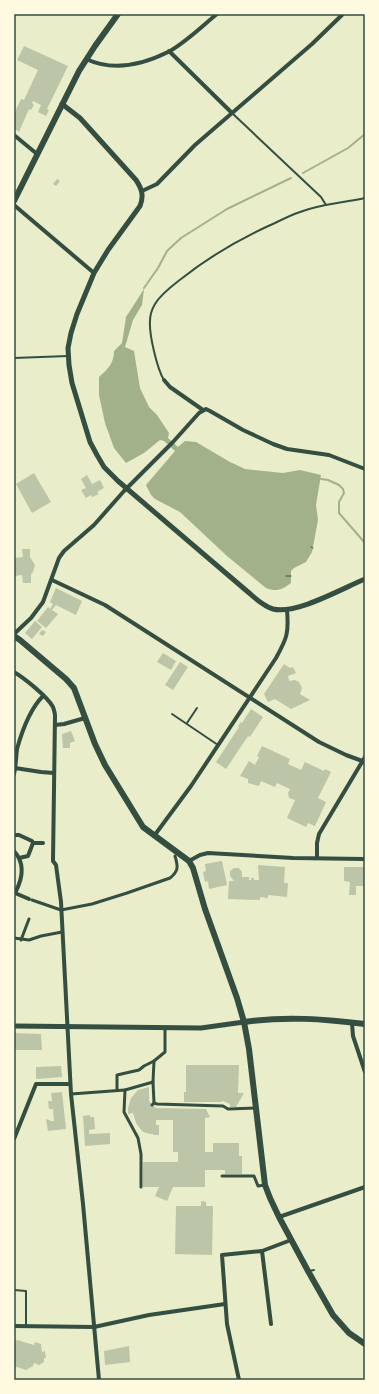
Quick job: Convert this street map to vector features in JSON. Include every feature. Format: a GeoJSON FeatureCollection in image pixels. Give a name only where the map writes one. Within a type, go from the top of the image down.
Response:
{"type":"FeatureCollection","features":[{"type":"Feature","properties":{"kind":"main road"},"geometry":{"type":"LineString","coordinates":[[14,201],[86,59],[118,14]]}},
{"type":"Feature","properties":{"kind":"main road"},"geometry":{"type":"LineString","coordinates":[[14,635],[74,688],[105,766],[143,827],[189,861],[193,868],[205,909],[239,1002],[244,1022],[249,1049],[265,1184],[270,1198],[291,1240],[311,1270],[333,1315],[349,1333],[365,1344]]}},
{"type":"Feature","properties":{"kind":"main road"},"geometry":{"type":"LineString","coordinates":[[244,1022],[300,1018],[365,1024]]}},
{"type":"Feature","properties":{"kind":"street"},"geometry":{"type":"LineString","coordinates":[[86,59],[103,65],[126,66],[155,57],[169,51],[217,14]]}},
{"type":"Feature","properties":{"kind":"street"},"geometry":{"type":"LineString","coordinates":[[142,191],[157,184],[195,145],[312,44],[343,14]]}},
{"type":"Feature","properties":{"kind":"street"},"geometry":{"type":"LineString","coordinates":[[169,51],[232,113]]}},
{"type":"Feature","properties":{"kind":"street"},"geometry":{"type":"LineString","coordinates":[[62,104],[80,118],[136,180],[142,191],[140,206],[108,250],[94,273],[82,298],[69,340],[68,356],[72,383],[90,442],[96,455],[104,467],[126,488],[262,604],[273,609],[287,610],[306,604],[365,579]]}},
{"type":"Feature","properties":{"kind":"street"},"geometry":{"type":"LineString","coordinates":[[14,135],[37,154]]}},
{"type":"Feature","properties":{"kind":"street"},"geometry":{"type":"LineString","coordinates":[[14,204],[94,273]]}},
{"type":"Feature","properties":{"kind":"street"},"geometry":{"type":"LineString","coordinates":[[164,380],[170,387],[203,410],[210,410],[243,430],[272,444],[287,449],[328,455],[365,469]]}},
{"type":"Feature","properties":{"kind":"street"},"geometry":{"type":"LineString","coordinates":[[14,635],[44,602],[59,558],[64,551],[94,525],[126,488],[203,410]]}},
{"type":"Feature","properties":{"kind":"street"},"geometry":{"type":"LineString","coordinates":[[52,580],[105,605],[319,742],[346,755],[364,760],[319,834],[317,843],[317,858]]}},
{"type":"Feature","properties":{"kind":"street"},"geometry":{"type":"LineString","coordinates":[[154,836],[192,786],[276,658],[284,644],[288,630],[287,610]]}},
{"type":"Feature","properties":{"kind":"street"},"geometry":{"type":"LineString","coordinates":[[14,672],[24,678],[43,696],[52,706],[55,716],[53,861],[56,865],[61,910],[70,1084],[83,1204],[99,1380]]}},
{"type":"Feature","properties":{"kind":"street"},"geometry":{"type":"LineString","coordinates":[[14,774],[17,750],[24,731],[37,702],[43,696]]}},
{"type":"Feature","properties":{"kind":"street"},"geometry":{"type":"LineString","coordinates":[[55,725],[85,718]]}},
{"type":"Feature","properties":{"kind":"street"},"geometry":{"type":"LineString","coordinates":[[15,768],[54,773]]}},
{"type":"Feature","properties":{"kind":"street"},"geometry":{"type":"LineString","coordinates":[[14,835],[23,836],[33,843],[43,843]]}},
{"type":"Feature","properties":{"kind":"street"},"geometry":{"type":"LineString","coordinates":[[19,858],[28,856],[33,843]]}},
{"type":"Feature","properties":{"kind":"street"},"geometry":{"type":"LineString","coordinates":[[14,851],[19,858],[22,872],[20,884],[14,894],[61,910],[92,904],[170,878],[175,874],[178,866],[175,856]]}},
{"type":"Feature","properties":{"kind":"street"},"geometry":{"type":"LineString","coordinates":[[189,861],[200,855],[208,853],[365,859]]}},
{"type":"Feature","properties":{"kind":"street"},"geometry":{"type":"LineString","coordinates":[[21,940],[29,919]]}},
{"type":"Feature","properties":{"kind":"street"},"geometry":{"type":"LineString","coordinates":[[14,938],[29,940],[62,932]]}},
{"type":"Feature","properties":{"kind":"street"},"geometry":{"type":"LineString","coordinates":[[14,1026],[202,1028],[244,1022]]}},
{"type":"Feature","properties":{"kind":"street"},"geometry":{"type":"LineString","coordinates":[[352,1023],[353,1036],[365,1072]]}},
{"type":"Feature","properties":{"kind":"street"},"geometry":{"type":"LineString","coordinates":[[117,1090],[118,1075],[139,1070],[165,1052],[165,1028]]}},
{"type":"Feature","properties":{"kind":"street"},"geometry":{"type":"LineString","coordinates":[[154,1061],[153,1104],[223,1106],[233,1109],[256,1108]]}},
{"type":"Feature","properties":{"kind":"street"},"geometry":{"type":"LineString","coordinates":[[71,1094],[125,1090],[153,1082]]}},
{"type":"Feature","properties":{"kind":"street"},"geometry":{"type":"LineString","coordinates":[[14,1138],[36,1084],[70,1084]]}},
{"type":"Feature","properties":{"kind":"street"},"geometry":{"type":"LineString","coordinates":[[125,1090],[124,1112],[138,1138],[141,1154],[141,1187]]}},
{"type":"Feature","properties":{"kind":"street"},"geometry":{"type":"LineString","coordinates":[[222,1176],[254,1176],[258,1186],[265,1184]]}},
{"type":"Feature","properties":{"kind":"street"},"geometry":{"type":"LineString","coordinates":[[279,1217],[365,1187]]}},
{"type":"Feature","properties":{"kind":"street"},"geometry":{"type":"LineString","coordinates":[[240,1380],[230,1341],[225,1304],[222,1255],[262,1251],[291,1240]]}},
{"type":"Feature","properties":{"kind":"street"},"geometry":{"type":"LineString","coordinates":[[262,1251],[271,1324]]}},
{"type":"Feature","properties":{"kind":"street"},"geometry":{"type":"LineString","coordinates":[[14,1326],[94,1327],[149,1315],[225,1304]]}},
{"type":"Feature","properties":{"kind":"lane"},"geometry":{"type":"LineString","coordinates":[[232,113],[321,197],[326,205]]}},
{"type":"Feature","properties":{"kind":"lane"},"geometry":{"type":"LineString","coordinates":[[164,380],[157,362],[150,328],[152,310],[159,298],[191,271],[234,242],[299,212],[326,205],[365,198]]}},
{"type":"Feature","properties":{"kind":"lane"},"geometry":{"type":"LineString","coordinates":[[14,358],[68,356]]}},
{"type":"Feature","properties":{"kind":"lane"},"geometry":{"type":"LineString","coordinates":[[187,723],[197,708]]}},
{"type":"Feature","properties":{"kind":"lane"},"geometry":{"type":"LineString","coordinates":[[172,714],[218,745]]}},
{"type":"Feature","properties":{"kind":"lane"},"geometry":{"type":"LineString","coordinates":[[14,1290],[26,1290],[26,1327]]}},
{"type":"Feature","properties":{"kind":"path"},"geometry":{"type":"LineString","coordinates":[[286,576],[291,576]]}},
{"type":"Feature","properties":{"kind":"shaded area"},"geometry":{"type":"Polygon","coordinates":[[[144,289],[142,305],[133,320],[125,347],[134,351],[140,388],[149,407],[157,415],[169,433],[168,438],[178,447],[185,441],[196,442],[245,469],[283,473],[300,470],[321,475],[316,505],[318,520],[312,552],[306,562],[291,571],[291,583],[282,589],[273,590],[266,588],[227,556],[180,512],[155,499],[151,495],[146,485],[175,451],[164,441],[160,440],[144,453],[126,463],[114,448],[105,423],[99,395],[99,377],[110,366],[114,351],[122,343],[126,317],[144,289]]]}},
{"type":"Feature","properties":{"kind":"building"},"geometry":{"type":"Polygon","coordinates":[[[24,46],[68,66],[47,109],[49,110],[46,116],[38,112],[41,105],[33,101],[32,103],[34,105],[31,110],[29,109],[19,132],[14,128],[14,114],[21,99],[24,100],[38,70],[17,60],[24,46]]]}},
{"type":"Feature","properties":{"kind":"building"},"geometry":{"type":"Polygon","coordinates":[[[57,179],[60,181],[56,186],[53,184],[57,179]]]}},
{"type":"Feature","properties":{"kind":"building"},"geometry":{"type":"Polygon","coordinates":[[[34,473],[51,502],[32,513],[16,484],[34,473]]]}},
{"type":"Feature","properties":{"kind":"building"},"geometry":{"type":"Polygon","coordinates":[[[87,475],[92,484],[100,480],[104,488],[97,492],[99,494],[92,497],[91,495],[86,498],[81,490],[86,488],[81,479],[87,475]]]}},
{"type":"Feature","properties":{"kind":"building"},"geometry":{"type":"Polygon","coordinates":[[[22,549],[30,549],[30,557],[35,565],[31,574],[31,583],[23,583],[22,575],[14,576],[14,558],[23,557],[22,549]]]}},
{"type":"Feature","properties":{"kind":"building"},"geometry":{"type":"Polygon","coordinates":[[[56,588],[82,601],[76,615],[56,605],[52,610],[58,614],[46,628],[37,621],[48,607],[50,609],[53,604],[50,602],[56,588]]]}},
{"type":"Feature","properties":{"kind":"building"},"geometry":{"type":"Polygon","coordinates":[[[35,621],[42,627],[32,639],[25,633],[35,621]]]}},
{"type":"Feature","properties":{"kind":"building"},"geometry":{"type":"Polygon","coordinates":[[[42,630],[46,632],[43,636],[39,634],[42,630]]]}},
{"type":"Feature","properties":{"kind":"building"},"geometry":{"type":"Polygon","coordinates":[[[163,653],[176,661],[171,670],[157,662],[163,653]]]}},
{"type":"Feature","properties":{"kind":"building"},"geometry":{"type":"Polygon","coordinates":[[[180,662],[188,667],[173,690],[165,685],[180,662]]]}},
{"type":"Feature","properties":{"kind":"building"},"geometry":{"type":"Polygon","coordinates":[[[284,664],[290,668],[293,667],[296,673],[288,676],[289,681],[295,680],[299,682],[302,688],[300,694],[310,700],[291,709],[275,699],[268,702],[264,694],[284,664]]]}},
{"type":"Feature","properties":{"kind":"building"},"geometry":{"type":"Polygon","coordinates":[[[251,709],[263,717],[250,737],[248,736],[226,769],[216,762],[239,727],[238,726],[241,722],[242,723],[251,709]]]}},
{"type":"Feature","properties":{"kind":"building"},"geometry":{"type":"Polygon","coordinates":[[[71,731],[75,741],[70,743],[70,748],[63,748],[62,734],[71,731]]]}},
{"type":"Feature","properties":{"kind":"building"},"geometry":{"type":"Polygon","coordinates":[[[262,746],[290,759],[288,764],[301,770],[305,762],[324,771],[325,769],[331,772],[318,798],[326,802],[315,826],[308,823],[306,827],[287,818],[295,800],[289,798],[288,793],[290,789],[277,783],[275,787],[261,781],[259,786],[248,783],[248,779],[240,776],[249,761],[255,765],[259,757],[257,756],[262,746]]]}},
{"type":"Feature","properties":{"kind":"building"},"geometry":{"type":"Polygon","coordinates":[[[222,861],[227,885],[209,889],[208,881],[205,882],[203,872],[206,871],[205,864],[222,861]]]}},
{"type":"Feature","properties":{"kind":"building"},"geometry":{"type":"Polygon","coordinates":[[[258,865],[285,867],[284,883],[288,883],[287,897],[268,895],[268,898],[260,897],[260,900],[228,899],[229,881],[234,881],[230,876],[230,871],[234,868],[239,868],[242,872],[242,877],[249,877],[249,880],[254,878],[254,880],[259,880],[258,865]]]}},
{"type":"Feature","properties":{"kind":"building"},"geometry":{"type":"Polygon","coordinates":[[[344,867],[365,867],[365,886],[356,886],[356,895],[349,895],[350,882],[344,881],[344,867]]]}},
{"type":"Feature","properties":{"kind":"building"},"geometry":{"type":"Polygon","coordinates":[[[14,1033],[41,1034],[42,1050],[14,1050],[14,1033]]]}},
{"type":"Feature","properties":{"kind":"building"},"geometry":{"type":"Polygon","coordinates":[[[186,1065],[239,1065],[238,1093],[244,1093],[236,1107],[230,1107],[230,1104],[223,1101],[184,1102],[184,1092],[186,1092],[186,1065]]]}},
{"type":"Feature","properties":{"kind":"building"},"geometry":{"type":"Polygon","coordinates":[[[61,1066],[62,1077],[36,1079],[36,1067],[61,1066]]]}},
{"type":"Feature","properties":{"kind":"building"},"geometry":{"type":"Polygon","coordinates":[[[149,1087],[149,1101],[156,1108],[206,1109],[210,1117],[205,1118],[205,1152],[213,1152],[213,1143],[239,1143],[239,1156],[242,1156],[242,1174],[225,1174],[225,1170],[205,1170],[205,1187],[173,1187],[167,1201],[155,1196],[159,1187],[143,1187],[143,1162],[178,1162],[178,1152],[173,1152],[173,1120],[156,1120],[156,1125],[159,1125],[159,1135],[155,1135],[143,1132],[136,1123],[133,1113],[128,1114],[131,1098],[138,1090],[149,1087]]]}},
{"type":"Feature","properties":{"kind":"building"},"geometry":{"type":"Polygon","coordinates":[[[62,1092],[66,1129],[48,1131],[46,1119],[54,1121],[53,1109],[49,1109],[48,1101],[52,1101],[51,1093],[62,1092]]]}},
{"type":"Feature","properties":{"kind":"building"},"geometry":{"type":"Polygon","coordinates":[[[90,1115],[90,1117],[94,1117],[95,1129],[89,1130],[89,1134],[110,1133],[110,1144],[85,1146],[83,1116],[90,1115]]]}},
{"type":"Feature","properties":{"kind":"building"},"geometry":{"type":"Polygon","coordinates":[[[201,1201],[206,1202],[206,1206],[213,1206],[212,1255],[175,1254],[176,1206],[201,1206],[201,1201]]]}},
{"type":"Feature","properties":{"kind":"building"},"geometry":{"type":"Polygon","coordinates":[[[17,1340],[34,1345],[35,1342],[41,1344],[42,1352],[45,1351],[46,1358],[44,1358],[44,1362],[39,1365],[34,1363],[33,1366],[26,1370],[14,1366],[14,1342],[17,1340]]]}},
{"type":"Feature","properties":{"kind":"building"},"geometry":{"type":"Polygon","coordinates":[[[129,1346],[130,1362],[105,1365],[104,1351],[129,1346]]]}},
{"type":"Feature","properties":{"kind":"waterway"},"geometry":{"type":"LineString","coordinates":[[303,173],[348,148],[365,134]]}},
{"type":"Feature","properties":{"kind":"waterway"},"geometry":{"type":"LineString","coordinates":[[144,288],[158,268],[167,251],[181,238],[227,209],[291,178]]}},
{"type":"Feature","properties":{"kind":"waterway"},"geometry":{"type":"LineString","coordinates":[[321,479],[328,480],[339,485],[343,489],[344,493],[339,502],[339,513],[365,543]]}}]}
